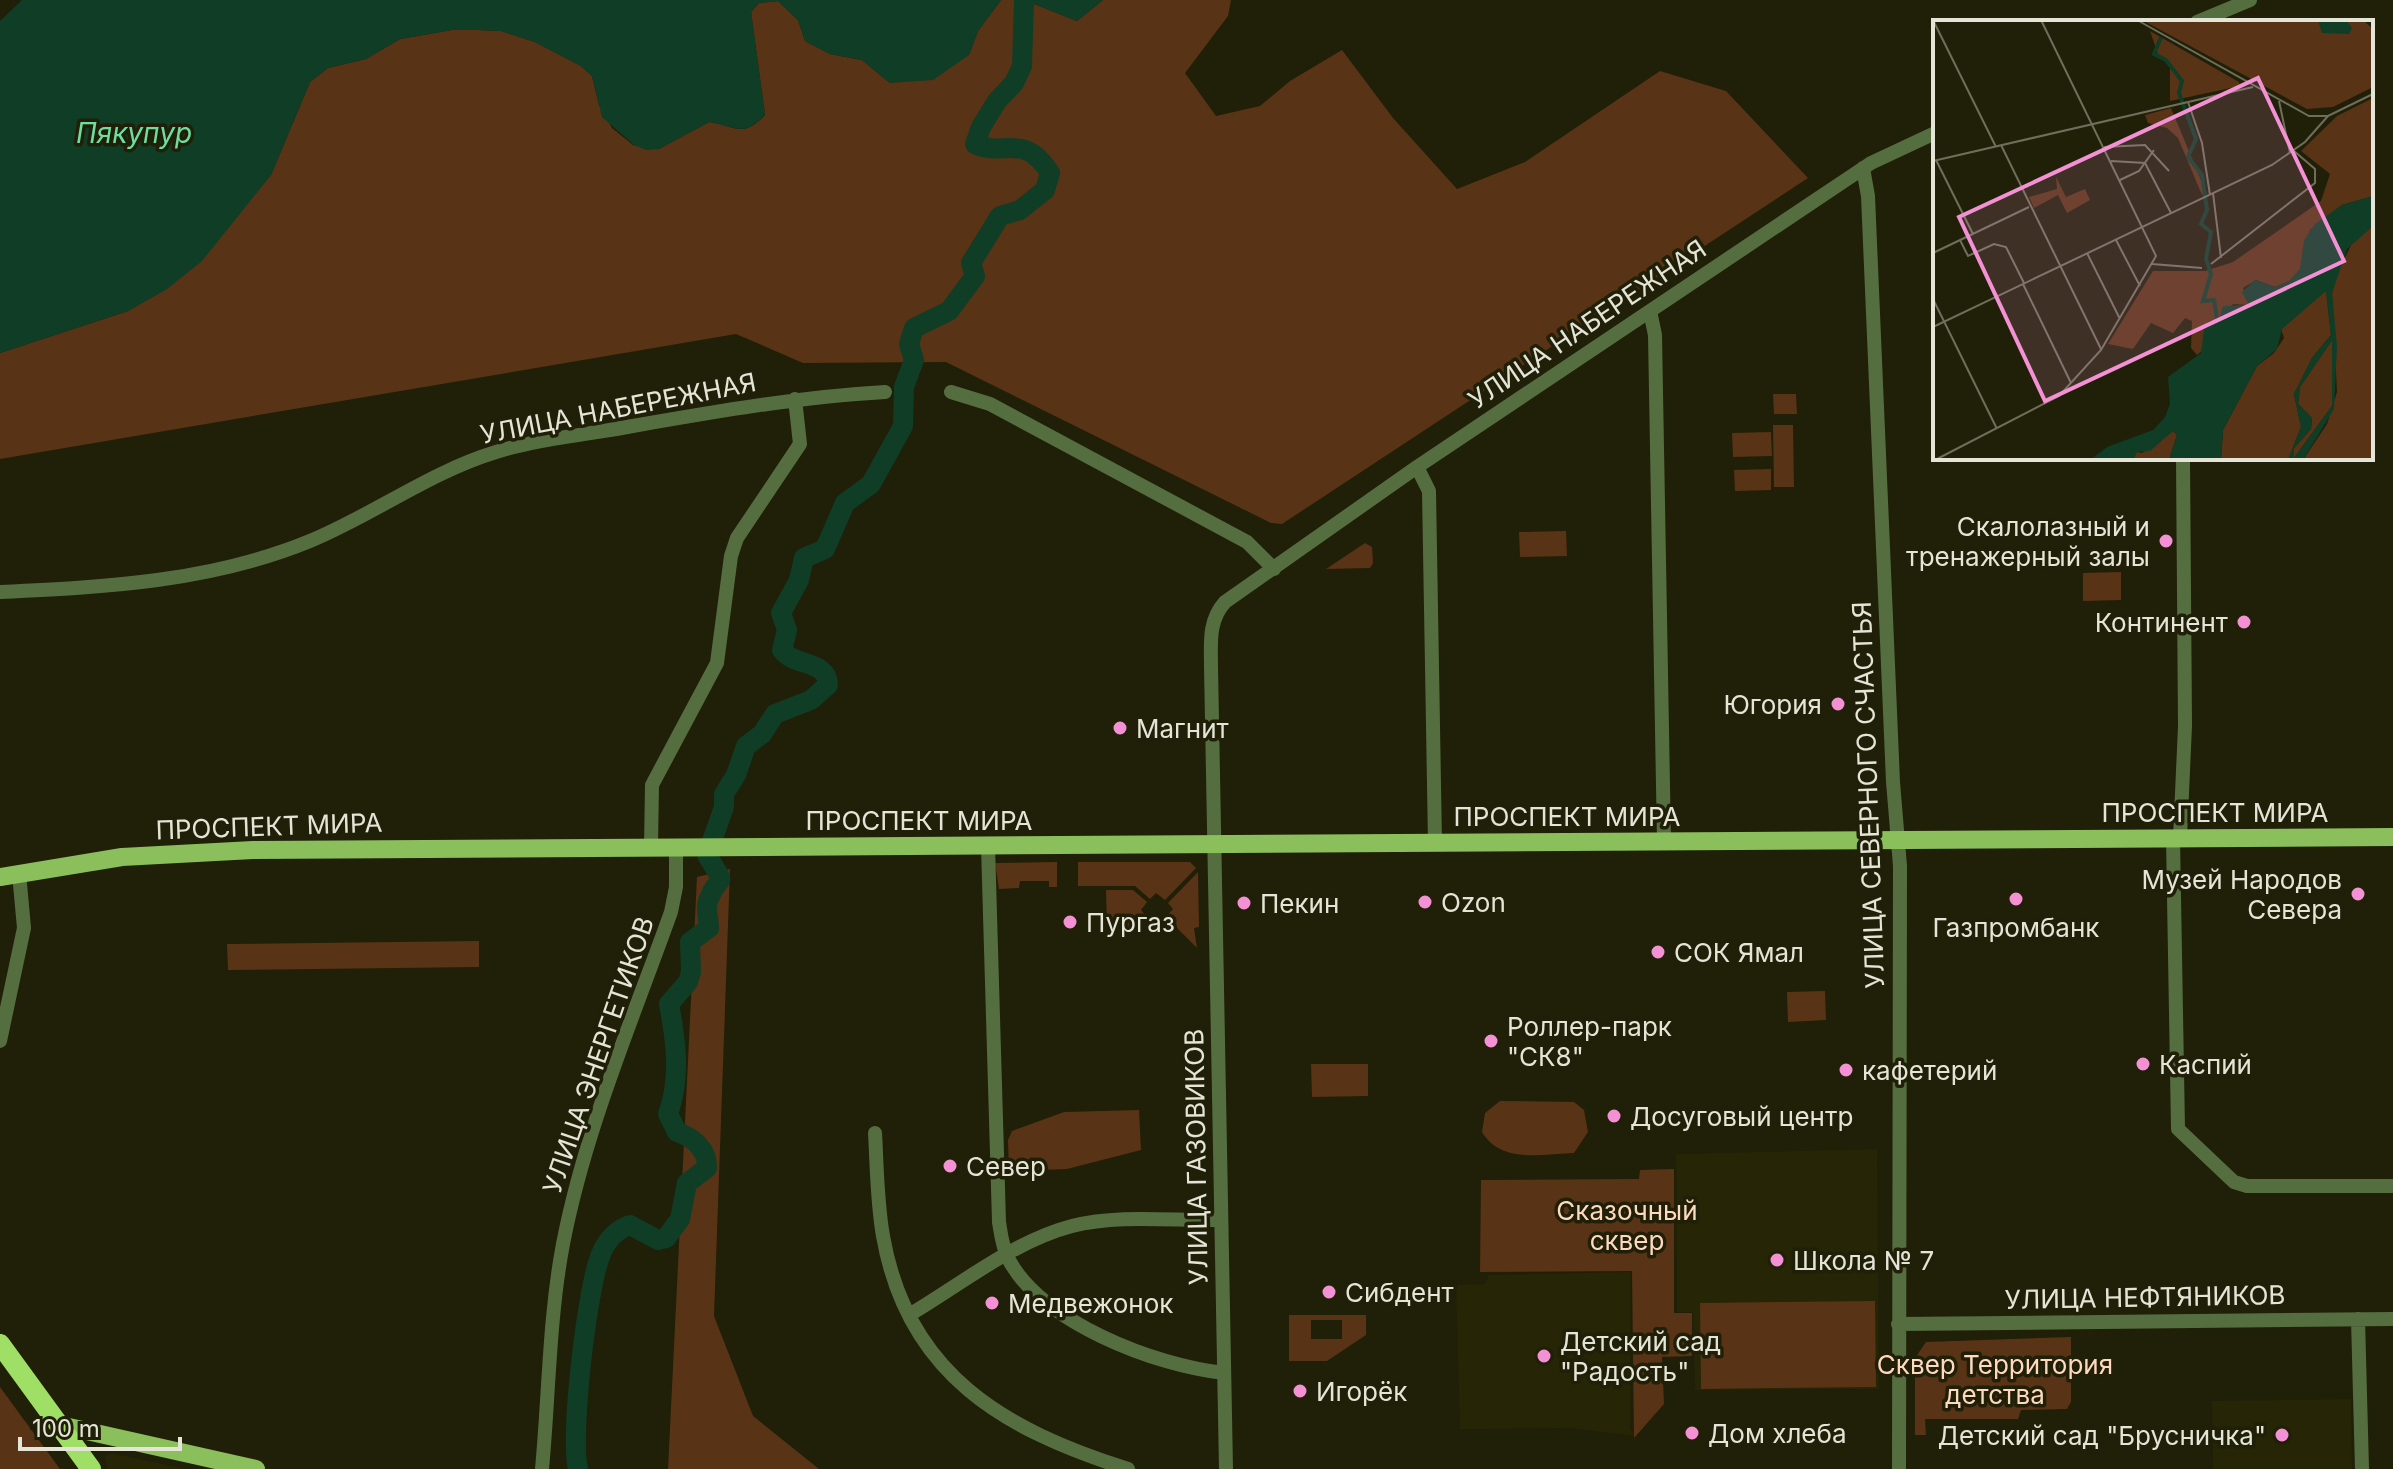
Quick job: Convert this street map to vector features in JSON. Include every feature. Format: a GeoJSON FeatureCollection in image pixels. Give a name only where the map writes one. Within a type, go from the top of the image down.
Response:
{"type":"FeatureCollection","features":[{"type":"Feature","properties":{"kind":"highway"},"geometry":{"type":"LineString","coordinates":[[0,1344],[92,1469]]}},
{"type":"Feature","properties":{"kind":"main road","name":"ПРОСПЕКТ МИРА"},"geometry":{"type":"LineString","coordinates":[[0,877],[122,857],[253,850],[2393,837]]}},
{"type":"Feature","properties":{"kind":"main road"},"geometry":{"type":"LineString","coordinates":[[60,1425],[256,1469]]}},
{"type":"Feature","properties":{"kind":"main road"},"geometry":{"type":"LineString","coordinates":[[92,1469],[93,1455],[99,1445],[126,1441]]}},
{"type":"Feature","properties":{"kind":"street"},"geometry":{"type":"LineString","coordinates":[[2202,20],[2250,0]]}},
{"type":"Feature","properties":{"kind":"street","name":"УЛИЦА НАБЕРЕЖНАЯ"},"geometry":{"type":"LineString","coordinates":[[1213,844],[1212,620],[1225,602],[1417,467],[1863,168],[1933,134]]}},
{"type":"Feature","properties":{"kind":"street","name":"УЛИЦА СЕВЕРНОГО СЧАСТЬЯ"},"geometry":{"type":"LineString","coordinates":[[1863,168],[1868,196],[1898,840],[1899,1469]]}},
{"type":"Feature","properties":{"kind":"street"},"geometry":{"type":"LineString","coordinates":[[1650,311],[1655,335],[1664,842]]}},
{"type":"Feature","properties":{"kind":"street","name":"УЛИЦА НАБЕРЕЖНАЯ"},"geometry":{"type":"LineString","coordinates":[[0,592],[129,585],[231,567],[320,537],[365,517],[455,468],[497,451],[795,399],[885,392]]}},
{"type":"Feature","properties":{"kind":"street"},"geometry":{"type":"LineString","coordinates":[[951,392],[990,404],[1247,542],[1274,569]]}},
{"type":"Feature","properties":{"kind":"street"},"geometry":{"type":"LineString","coordinates":[[651,847],[652,785],[717,663],[731,556],[737,538],[800,444],[795,399]]}},
{"type":"Feature","properties":{"kind":"street"},"geometry":{"type":"LineString","coordinates":[[2183,460],[2185,726],[2176,838],[2178,1129],[2234,1182],[2247,1186],[2393,1186]]}},
{"type":"Feature","properties":{"kind":"street"},"geometry":{"type":"LineString","coordinates":[[1417,467],[1429,491],[1435,843]]}},
{"type":"Feature","properties":{"kind":"street","name":"УЛИЦА ГАЗОВИКОВ"},"geometry":{"type":"LineString","coordinates":[[1213,844],[1226,1469]]}},
{"type":"Feature","properties":{"kind":"street"},"geometry":{"type":"LineString","coordinates":[[988,846],[999,1222],[1007,1256],[1034,1291],[1075,1323],[1153,1355],[1206,1371],[1224,1373]]}},
{"type":"Feature","properties":{"kind":"street","name":"УЛИЦА ЭНЕРГЕТИКОВ"},"geometry":{"type":"LineString","coordinates":[[542,1469],[557,1291],[566,1230],[593,1127],[671,912],[681,847]]}},
{"type":"Feature","properties":{"kind":"street"},"geometry":{"type":"LineString","coordinates":[[0,1041],[24,928],[19,873]]}},
{"type":"Feature","properties":{"kind":"street"},"geometry":{"type":"LineString","coordinates":[[875,1133],[883,1239],[897,1288],[909,1315],[934,1355],[974,1397],[1052,1442],[1128,1469]]}},
{"type":"Feature","properties":{"kind":"street"},"geometry":{"type":"LineString","coordinates":[[909,1315],[1046,1234],[1094,1222],[1221,1220]]}},
{"type":"Feature","properties":{"kind":"street"},"geometry":{"type":"LineString","coordinates":[[2358,1319],[2362,1469]]}},
{"type":"Feature","properties":{"kind":"street","name":"УЛИЦА НЕФТЯНИКОВ"},"geometry":{"type":"LineString","coordinates":[[1898,1324],[2393,1319]]}},
{"type":"Feature","properties":{"kind":"shaded area","name":"Школа № 7"},"geometry":{"type":"Polygon","coordinates":[[[1877,1149],[1879,1389],[1695,1390],[1693,1312],[1677,1312],[1676,1154],[1877,1149]]]}},
{"type":"Feature","properties":{"kind":"shaded area","name":"Детский сад \"Радость\""},"geometry":{"type":"Polygon","coordinates":[[[1630,1272],[1630,1428],[1635,1436],[1570,1428],[1460,1429],[1456,1285],[1485,1284],[1489,1275],[1630,1272]]]}},
{"type":"Feature","properties":{"kind":"shaded area","name":"Детский сад \"Брусничка\""},"geometry":{"type":"Polygon","coordinates":[[[2351,1399],[2352,1469],[2213,1469],[2212,1401],[2351,1399]]]}},
{"type":"Feature","properties":{"kind":"shaded area"},"geometry":{"type":"Polygon","coordinates":[[[111,1454],[185,1469],[108,1469],[105,1456],[111,1454]]]}},
{"type":"Feature","properties":{"kind":"green space"},"geometry":{"type":"Polygon","coordinates":[[[1001,0],[1024,0],[1077,21],[1103,0],[1231,0],[1228,16],[1185,73],[1216,116],[1260,106],[1290,81],[1342,50],[1393,118],[1457,189],[1525,162],[1660,71],[1726,91],[1808,178],[1282,524],[1271,523],[946,362],[803,363],[736,334],[0,459],[0,353],[128,311],[166,289],[271,175],[310,82],[328,68],[366,59],[400,39],[452,30],[501,31],[535,42],[581,66],[592,76],[599,105],[612,128],[633,145],[659,149],[709,122],[745,129],[765,115],[751,12],[759,3],[778,1],[798,20],[805,41],[830,54],[862,60],[890,83],[969,55],[978,31],[1001,0]]]}},
{"type":"Feature","properties":{"kind":"green space"},"geometry":{"type":"Polygon","coordinates":[[[1773,394],[1796,394],[1797,414],[1774,414],[1773,394]]]}},
{"type":"Feature","properties":{"kind":"green space"},"geometry":{"type":"Polygon","coordinates":[[[1773,425],[1793,425],[1794,487],[1774,487],[1773,425]]]}},
{"type":"Feature","properties":{"kind":"green space"},"geometry":{"type":"Polygon","coordinates":[[[1771,432],[1772,456],[1733,457],[1732,433],[1771,432]]]}},
{"type":"Feature","properties":{"kind":"green space"},"geometry":{"type":"Polygon","coordinates":[[[1771,469],[1771,490],[1735,491],[1734,470],[1771,469]]]}},
{"type":"Feature","properties":{"kind":"green space"},"geometry":{"type":"Polygon","coordinates":[[[1566,531],[1567,556],[1520,557],[1519,532],[1566,531]]]}},
{"type":"Feature","properties":{"kind":"green space"},"geometry":{"type":"Polygon","coordinates":[[[1365,543],[1372,547],[1373,563],[1370,568],[1326,569],[1365,543]]]}},
{"type":"Feature","properties":{"kind":"green space"},"geometry":{"type":"Polygon","coordinates":[[[2121,572],[2121,600],[2083,601],[2083,573],[2121,572]]]}},
{"type":"Feature","properties":{"kind":"green space"},"geometry":{"type":"Polygon","coordinates":[[[1057,862],[1057,887],[1049,887],[1049,881],[1020,881],[1019,888],[999,889],[995,863],[1057,862]]]}},
{"type":"Feature","properties":{"kind":"green space"},"geometry":{"type":"Polygon","coordinates":[[[1078,862],[1190,862],[1196,868],[1165,900],[1156,893],[1150,899],[1135,886],[1078,886],[1078,862]]]}},
{"type":"Feature","properties":{"kind":"green space"},"geometry":{"type":"Polygon","coordinates":[[[730,869],[714,1316],[753,1416],[819,1469],[668,1469],[697,877],[730,869]]]}},
{"type":"Feature","properties":{"kind":"green space"},"geometry":{"type":"Polygon","coordinates":[[[1198,872],[1199,927],[1194,928],[1197,948],[1166,917],[1173,909],[1168,903],[1198,872]]]}},
{"type":"Feature","properties":{"kind":"green space"},"geometry":{"type":"Polygon","coordinates":[[[1106,890],[1133,890],[1147,902],[1141,910],[1147,917],[1135,929],[1107,929],[1106,890]]]}},
{"type":"Feature","properties":{"kind":"green space"},"geometry":{"type":"Polygon","coordinates":[[[479,941],[479,967],[228,970],[227,944],[479,941]]]}},
{"type":"Feature","properties":{"kind":"green space"},"geometry":{"type":"Polygon","coordinates":[[[1825,991],[1826,1020],[1788,1022],[1787,992],[1825,991]]]}},
{"type":"Feature","properties":{"kind":"green space"},"geometry":{"type":"Polygon","coordinates":[[[1311,1064],[1368,1064],[1368,1096],[1312,1097],[1311,1064]]]}},
{"type":"Feature","properties":{"kind":"green space"},"geometry":{"type":"Polygon","coordinates":[[[1500,1101],[1574,1102],[1584,1110],[1588,1132],[1574,1153],[1511,1153],[1490,1142],[1482,1132],[1485,1113],[1500,1101]]]}},
{"type":"Feature","properties":{"kind":"green space"},"geometry":{"type":"Polygon","coordinates":[[[1139,1110],[1141,1150],[1067,1169],[1009,1171],[1008,1140],[1012,1131],[1064,1112],[1139,1110]]]}},
{"type":"Feature","properties":{"kind":"green space","name":"Сказочный сквер"},"geometry":{"type":"Polygon","coordinates":[[[1674,1169],[1674,1313],[1692,1313],[1692,1356],[1662,1357],[1664,1404],[1634,1438],[1632,1271],[1480,1272],[1481,1180],[1639,1179],[1640,1170],[1674,1169]]]}},
{"type":"Feature","properties":{"kind":"green space"},"geometry":{"type":"Polygon","coordinates":[[[1875,1301],[1876,1387],[1701,1389],[1700,1303],[1875,1301]]]}},
{"type":"Feature","properties":{"kind":"green space"},"geometry":{"type":"Polygon","coordinates":[[[1289,1315],[1366,1315],[1366,1335],[1327,1361],[1289,1361],[1289,1315]],[[1311,1320],[1311,1339],[1342,1339],[1342,1320],[1311,1320]]]}},
{"type":"Feature","properties":{"kind":"green space","name":"Сквер Территория детства"},"geometry":{"type":"Polygon","coordinates":[[[2071,1337],[2071,1402],[2067,1409],[2021,1410],[2018,1419],[1925,1419],[1926,1435],[1915,1435],[1915,1358],[1926,1342],[2071,1337]]]}},
{"type":"Feature","properties":{"kind":"green space"},"geometry":{"type":"Polygon","coordinates":[[[0,1387],[60,1469],[0,1469],[0,1387]]]}},
{"type":"Feature","properties":{"kind":"water","name":"Пякупур"},"geometry":{"type":"Polygon","coordinates":[[[22,0],[1001,0],[978,31],[969,55],[933,80],[890,83],[862,60],[830,54],[805,41],[798,20],[778,1],[759,3],[751,12],[765,114],[745,129],[709,122],[659,149],[646,150],[634,145],[602,117],[592,76],[581,66],[535,42],[501,31],[478,30],[452,30],[400,39],[366,59],[328,68],[310,82],[271,175],[202,261],[167,289],[128,311],[0,353],[0,21],[22,0]]]}},
{"type":"Feature","properties":{"kind":"water"},"geometry":{"type":"Polygon","coordinates":[[[1024,0],[1103,0],[1077,21],[1024,0]]]}},
{"type":"Feature","properties":{"kind":"waterway"},"geometry":{"type":"LineString","coordinates":[[578,1469],[576,1426],[581,1361],[590,1297],[601,1254],[612,1236],[630,1225],[658,1240],[666,1238],[680,1219],[687,1183],[707,1168],[702,1150],[689,1137],[677,1132],[668,1114],[676,1073],[669,1004],[688,982],[691,972],[690,942],[709,928],[707,904],[720,877],[707,855],[724,807],[724,794],[736,775],[746,746],[762,734],[775,714],[811,700],[828,685],[827,677],[817,667],[794,659],[782,650],[787,630],[781,613],[799,580],[804,558],[825,549],[845,503],[871,484],[903,426],[904,387],[914,360],[909,344],[914,328],[949,311],[975,276],[971,263],[1000,216],[1020,210],[1045,190],[1050,173],[1031,153],[1022,149],[985,148],[975,144],[981,127],[997,101],[1014,83],[1022,66],[1024,0]]}},
{"type":"Feature","properties":{"kind":"place","name":"Скалолазный и тренажерный залы"},"geometry":{"type":"Point","coordinates":[2166,541]}},
{"type":"Feature","properties":{"kind":"place","name":"Континент"},"geometry":{"type":"Point","coordinates":[2244,622]}},
{"type":"Feature","properties":{"kind":"place","name":"Югория"},"geometry":{"type":"Point","coordinates":[1838,704]}},
{"type":"Feature","properties":{"kind":"place","name":"Магнит"},"geometry":{"type":"Point","coordinates":[1120,728]}},
{"type":"Feature","properties":{"kind":"place","name":"Музей Народов Севера"},"geometry":{"type":"Point","coordinates":[2358,894]}},
{"type":"Feature","properties":{"kind":"place","name":"Газпромбанк"},"geometry":{"type":"Point","coordinates":[2016,899]}},
{"type":"Feature","properties":{"kind":"place","name":"Ozon"},"geometry":{"type":"Point","coordinates":[1425,902]}},
{"type":"Feature","properties":{"kind":"place","name":"Пекин"},"geometry":{"type":"Point","coordinates":[1244,903]}},
{"type":"Feature","properties":{"kind":"place","name":"Пургаз"},"geometry":{"type":"Point","coordinates":[1070,922]}},
{"type":"Feature","properties":{"kind":"place","name":"СОК Ямал"},"geometry":{"type":"Point","coordinates":[1658,952]}},
{"type":"Feature","properties":{"kind":"place","name":"Роллер-парк \"СК8\""},"geometry":{"type":"Point","coordinates":[1491,1041]}},
{"type":"Feature","properties":{"kind":"place","name":"Каспий"},"geometry":{"type":"Point","coordinates":[2143,1064]}},
{"type":"Feature","properties":{"kind":"place","name":"кафетерий"},"geometry":{"type":"Point","coordinates":[1846,1070]}},
{"type":"Feature","properties":{"kind":"place","name":"Досуговый центр"},"geometry":{"type":"Point","coordinates":[1614,1116]}},
{"type":"Feature","properties":{"kind":"place","name":"Север"},"geometry":{"type":"Point","coordinates":[950,1166]}},
{"type":"Feature","properties":{"kind":"place","name":"Школа № 7"},"geometry":{"type":"Point","coordinates":[1777,1260]}},
{"type":"Feature","properties":{"kind":"place","name":"Сибдент"},"geometry":{"type":"Point","coordinates":[1329,1292]}},
{"type":"Feature","properties":{"kind":"place","name":"Медвежонок"},"geometry":{"type":"Point","coordinates":[992,1303]}},
{"type":"Feature","properties":{"kind":"place","name":"Детский сад \"Радость\""},"geometry":{"type":"Point","coordinates":[1544,1356]}},
{"type":"Feature","properties":{"kind":"place","name":"Игорёк"},"geometry":{"type":"Point","coordinates":[1300,1391]}},
{"type":"Feature","properties":{"kind":"place","name":"Дом хлеба"},"geometry":{"type":"Point","coordinates":[1692,1433]}},
{"type":"Feature","properties":{"kind":"place","name":"Детский сад \"Брусничка\""},"geometry":{"type":"Point","coordinates":[2282,1435]}}]}
